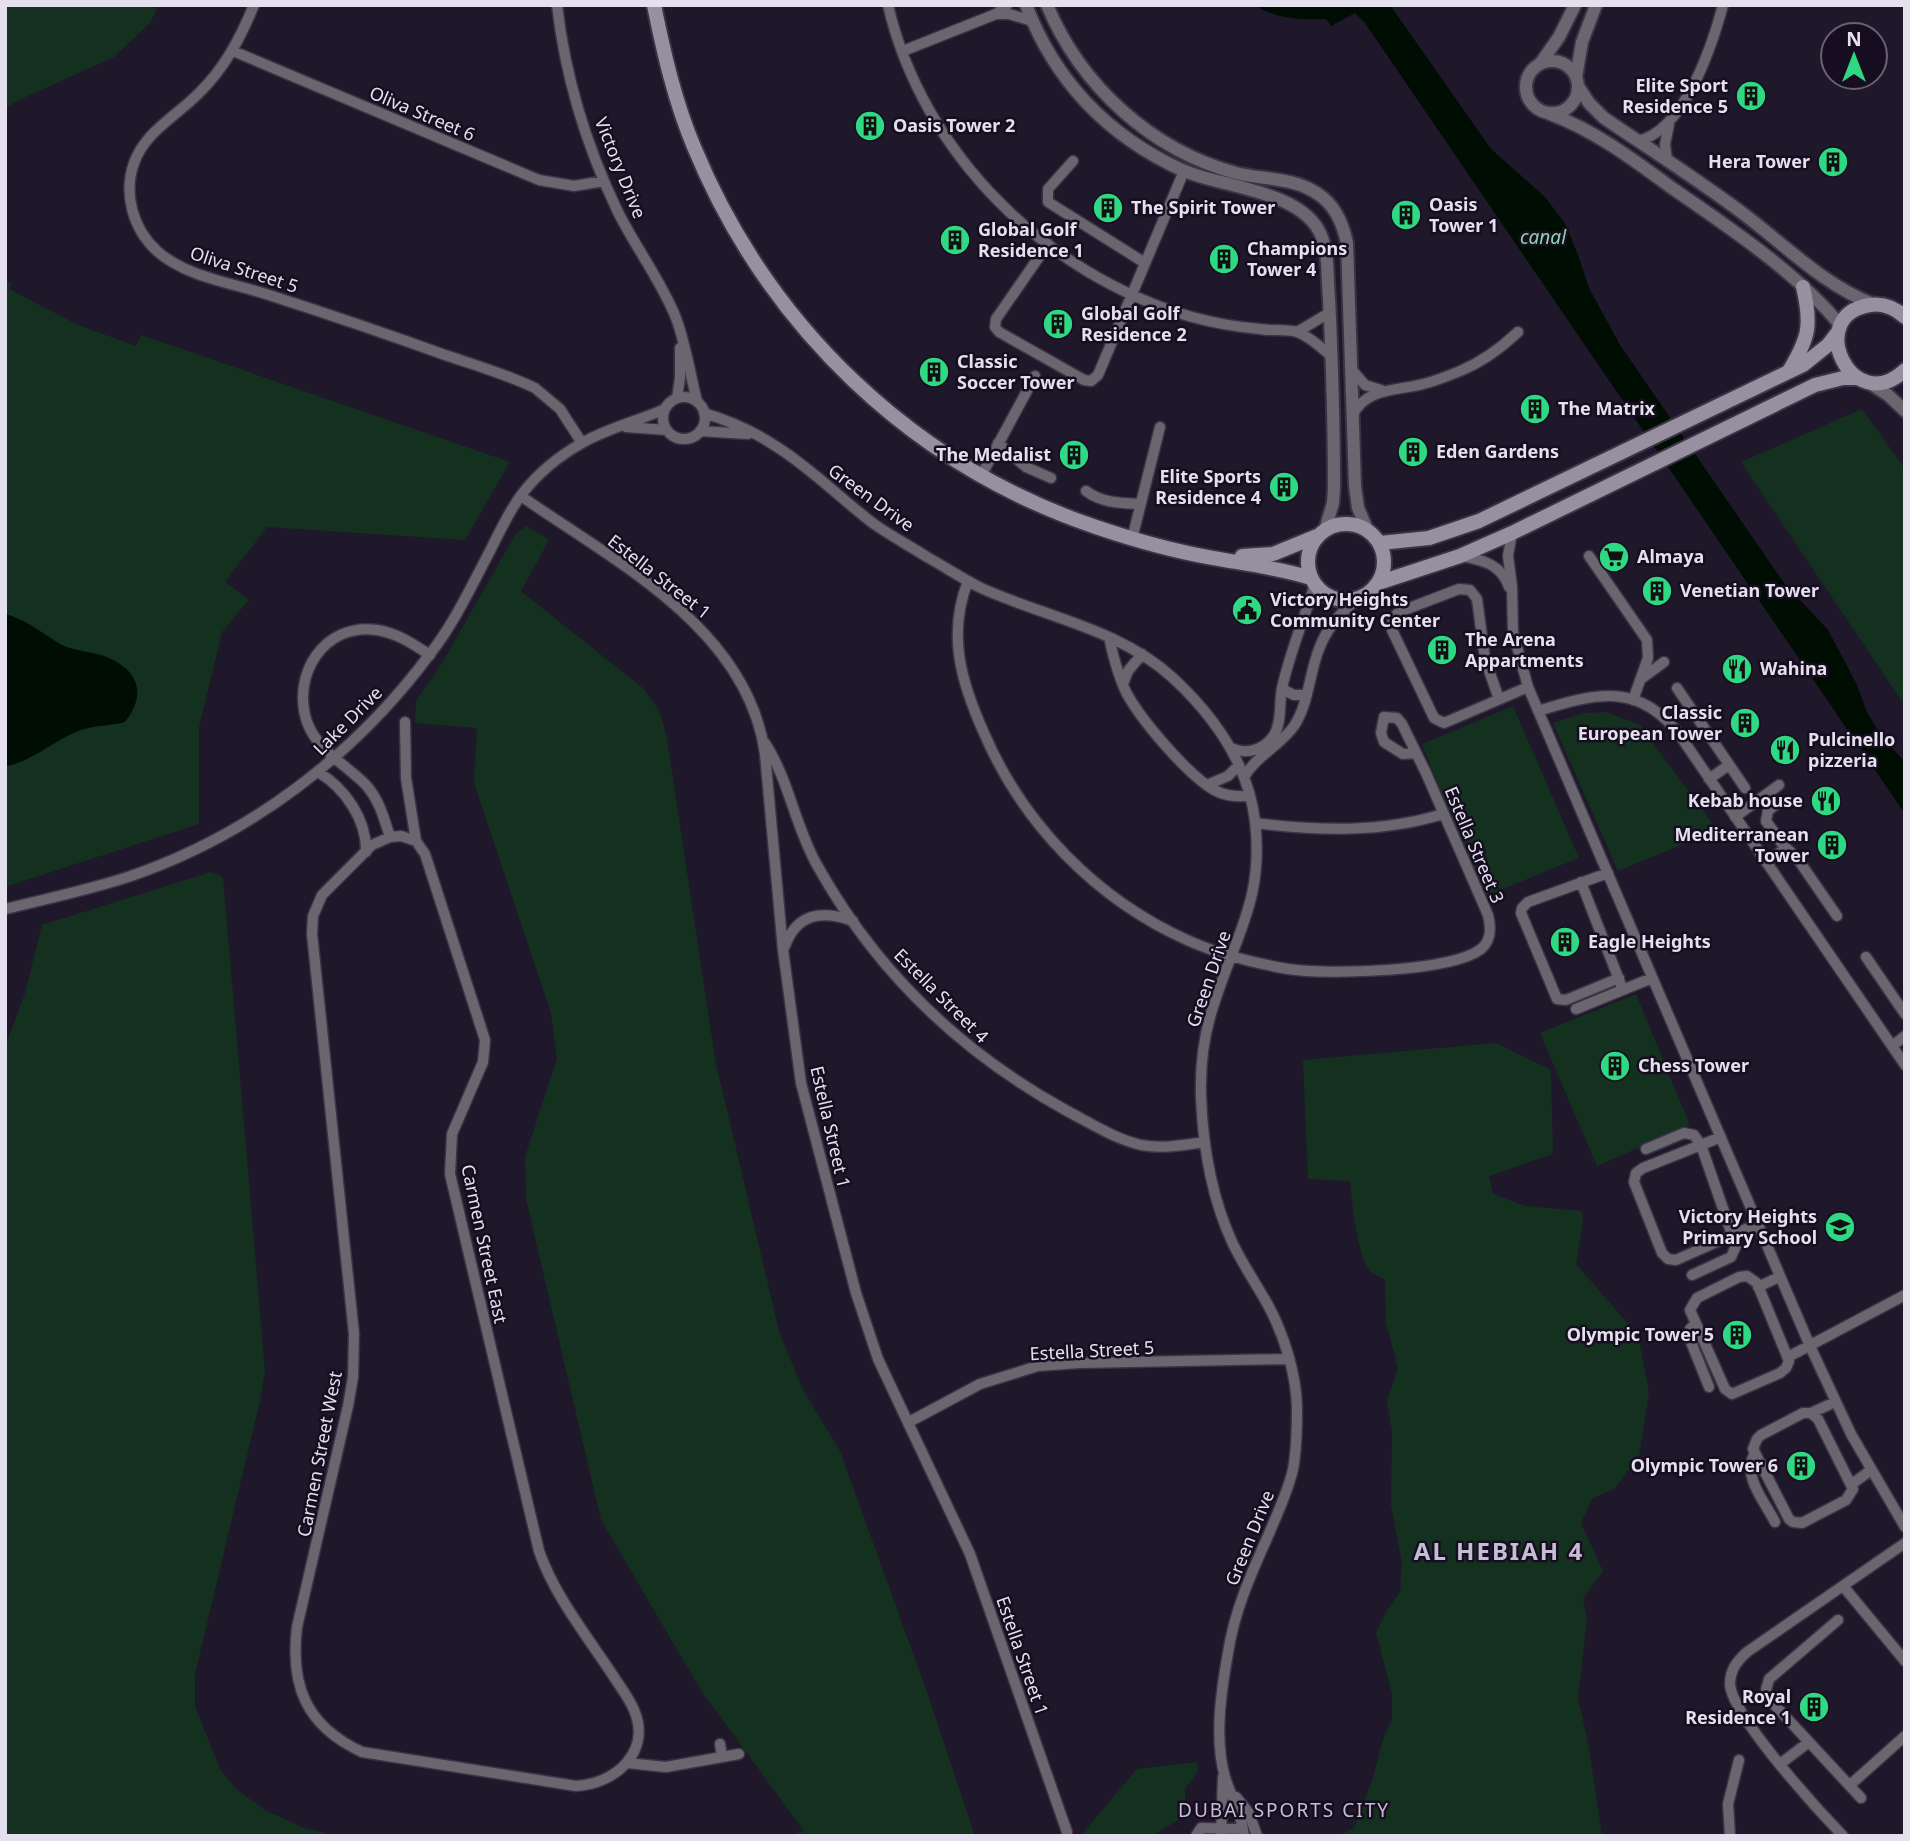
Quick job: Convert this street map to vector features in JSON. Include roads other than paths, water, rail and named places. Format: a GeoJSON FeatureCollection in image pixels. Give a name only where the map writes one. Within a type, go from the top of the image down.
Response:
{"type":"FeatureCollection","features":[{"type":"Feature","properties":{"kind":"main road"},"geometry":{"type":"LineString","coordinates":[[654,5],[666,61],[693,145],[713,191],[737,235],[764,278],[822,350],[871,399],[915,434],[981,476],[1058,513],[1132,539],[1212,558],[1277,569],[1313,581],[1330,597],[1349,600],[1366,595],[1378,583],[1385,563],[1380,543],[1367,529],[1346,523],[1273,554],[1212,558]]}},
{"type":"Feature","properties":{"kind":"main road"},"geometry":{"type":"LineString","coordinates":[[1788,372],[1804,346],[1808,328],[1803,287]]}},
{"type":"Feature","properties":{"kind":"main road"},"geometry":{"type":"LineString","coordinates":[[1380,543],[1429,538],[1463,528],[1788,372],[1814,357],[1854,311],[1873,304],[1901,311]]}},
{"type":"Feature","properties":{"kind":"main road"},"geometry":{"type":"LineString","coordinates":[[1840,329],[1838,354],[1849,372],[1863,380]]}},
{"type":"Feature","properties":{"kind":"main road"},"geometry":{"type":"LineString","coordinates":[[1378,583],[1460,556],[1512,533],[1815,385],[1843,378],[1886,381],[1905,370]]}},
{"type":"Feature","properties":{"kind":"main road"},"geometry":{"type":"LineString","coordinates":[[1313,581],[1308,556],[1321,533]]}},
{"type":"Feature","properties":{"kind":"street","name":"Oliva Street 5"},"geometry":{"type":"LineString","coordinates":[[254,5],[233,51],[210,82],[149,136],[140,150],[130,182],[130,198],[133,215],[148,242],[170,260],[196,272],[525,383],[553,400],[582,443]]}},
{"type":"Feature","properties":{"kind":"street","name":"Victory Drive"},"geometry":{"type":"LineString","coordinates":[[557,5],[579,110],[604,181],[618,212],[671,307],[697,401]]}},
{"type":"Feature","properties":{"kind":"street"},"geometry":{"type":"LineString","coordinates":[[888,5],[916,86],[955,150],[1005,207],[1048,244],[1097,277],[1162,307],[1226,324],[1297,332],[1331,356]]}},
{"type":"Feature","properties":{"kind":"street"},"geometry":{"type":"LineString","coordinates":[[903,51],[996,14],[1007,5]]}},
{"type":"Feature","properties":{"kind":"street"},"geometry":{"type":"LineString","coordinates":[[1026,5],[1055,65],[1085,103],[1126,138],[1184,171],[1283,201],[1311,219],[1317,227],[1325,246],[1334,488],[1333,503],[1321,533]]}},
{"type":"Feature","properties":{"kind":"street"},"geometry":{"type":"LineString","coordinates":[[1048,5],[1068,46],[1083,69],[1111,100],[1142,127],[1165,142],[1215,166],[1253,177],[1296,183],[1329,202],[1338,217],[1347,243],[1356,497],[1367,529]]}},
{"type":"Feature","properties":{"kind":"street"},"geometry":{"type":"LineString","coordinates":[[1575,5],[1559,37],[1528,76],[1526,92],[1534,107],[1579,126],[1646,169],[1748,242],[1803,287],[1840,329]]}},
{"type":"Feature","properties":{"kind":"street"},"geometry":{"type":"LineString","coordinates":[[1549,114],[1559,113],[1573,103],[1582,42],[1596,5]]}},
{"type":"Feature","properties":{"kind":"street"},"geometry":{"type":"LineString","coordinates":[[1637,141],[1653,137],[1670,121],[1691,89],[1706,56],[1723,5]]}},
{"type":"Feature","properties":{"kind":"street"},"geometry":{"type":"LineString","coordinates":[[996,14],[1021,16],[1032,21]]}},
{"type":"Feature","properties":{"kind":"street","name":"Oliva Street 6"},"geometry":{"type":"LineString","coordinates":[[233,51],[540,180],[574,186],[604,181]]}},
{"type":"Feature","properties":{"kind":"street"},"geometry":{"type":"LineString","coordinates":[[1540,64],[1554,61],[1567,66],[1596,111],[1745,215],[1825,279],[1856,298],[1873,304]]}},
{"type":"Feature","properties":{"kind":"street"},"geometry":{"type":"LineString","coordinates":[[1667,160],[1666,136],[1670,121]]}},
{"type":"Feature","properties":{"kind":"street"},"geometry":{"type":"LineString","coordinates":[[1073,161],[1048,189],[1048,202],[1145,263]]}},
{"type":"Feature","properties":{"kind":"street"},"geometry":{"type":"LineString","coordinates":[[1048,244],[996,319],[995,327],[999,332],[1084,380],[1091,381],[1098,375],[1184,171]]}},
{"type":"Feature","properties":{"kind":"street"},"geometry":{"type":"LineString","coordinates":[[1297,332],[1329,313]]}},
{"type":"Feature","properties":{"kind":"street"},"geometry":{"type":"LineString","coordinates":[[1352,417],[1365,399],[1463,370],[1502,347],[1518,332]]}},
{"type":"Feature","properties":{"kind":"street","name":"Victory Drive"},"geometry":{"type":"LineString","coordinates":[[677,398],[680,333]]}},
{"type":"Feature","properties":{"kind":"street"},"geometry":{"type":"LineString","coordinates":[[1351,369],[1365,385],[1385,391]]}},
{"type":"Feature","properties":{"kind":"street"},"geometry":{"type":"LineString","coordinates":[[981,476],[1035,376]]}},
{"type":"Feature","properties":{"kind":"street"},"geometry":{"type":"LineString","coordinates":[[1863,380],[1888,395],[1905,411]]}},
{"type":"Feature","properties":{"kind":"street"},"geometry":{"type":"LineString","coordinates":[[677,398],[697,401],[705,419],[700,431],[687,438],[673,435],[667,430],[664,424],[665,409],[677,398]]}},
{"type":"Feature","properties":{"kind":"street","name":"Lake Drive"},"geometry":{"type":"LineString","coordinates":[[5,909],[103,884],[169,861],[246,822],[318,772],[377,717],[430,655],[468,594],[521,496],[538,475],[582,443],[612,428],[665,409]]}},
{"type":"Feature","properties":{"kind":"street","name":"Green Drive"},"geometry":{"type":"LineString","coordinates":[[704,413],[756,435],[787,454],[880,528],[968,580],[1019,604],[1109,637],[1142,654],[1172,677],[1196,701],[1231,748],[1240,765],[1251,796],[1257,867],[1253,895],[1214,1001],[1204,1046],[1201,1084],[1205,1142],[1213,1191],[1221,1216],[1235,1248],[1271,1311],[1289,1359],[1297,1403],[1292,1472],[1238,1609],[1228,1652],[1220,1726],[1224,1773],[1221,1832]]}},
{"type":"Feature","properties":{"kind":"street"},"geometry":{"type":"LineString","coordinates":[[1132,539],[1160,427]]}},
{"type":"Feature","properties":{"kind":"street","name":"Lake Drive"},"geometry":{"type":"LineString","coordinates":[[612,428],[667,430]]}},
{"type":"Feature","properties":{"kind":"street","name":"Green Drive"},"geometry":{"type":"LineString","coordinates":[[700,431],[756,435]]}},
{"type":"Feature","properties":{"kind":"street"},"geometry":{"type":"LineString","coordinates":[[998,443],[1026,467],[1051,478]]}},
{"type":"Feature","properties":{"kind":"street"},"geometry":{"type":"LineString","coordinates":[[1086,491],[1108,502],[1140,503]]}},
{"type":"Feature","properties":{"kind":"street","name":"Estella Street 1"},"geometry":{"type":"LineString","coordinates":[[521,496],[651,586],[689,616],[732,667],[751,704],[763,739],[783,950],[801,1083],[865,1327],[883,1371],[970,1554],[1067,1832]]}},
{"type":"Feature","properties":{"kind":"street"},"geometry":{"type":"LineString","coordinates":[[1511,595],[1508,555],[1512,533]]}},
{"type":"Feature","properties":{"kind":"street"},"geometry":{"type":"LineString","coordinates":[[1589,555],[1647,640],[1649,652],[1633,700]]}},
{"type":"Feature","properties":{"kind":"street"},"geometry":{"type":"LineString","coordinates":[[1460,556],[1485,561],[1498,569],[1509,585],[1513,632],[1528,687],[1538,711],[1835,1402],[1905,1527]]}},
{"type":"Feature","properties":{"kind":"street"},"geometry":{"type":"LineString","coordinates":[[968,580],[957,619],[960,660],[990,749],[1034,820],[1048,838],[1083,872],[1140,914],[1186,939],[1233,955]]}},
{"type":"Feature","properties":{"kind":"street"},"geometry":{"type":"LineString","coordinates":[[1231,748],[1248,752],[1258,749],[1273,738],[1279,722],[1282,689],[1292,649],[1313,581]]}},
{"type":"Feature","properties":{"kind":"street"},"geometry":{"type":"LineString","coordinates":[[1499,699],[1485,659],[1478,603],[1470,590],[1459,589],[1399,612],[1393,618],[1392,631],[1436,720],[1444,723],[1528,687]]}},
{"type":"Feature","properties":{"kind":"street"},"geometry":{"type":"LineString","coordinates":[[1244,777],[1252,765],[1277,745],[1293,727],[1307,695],[1319,649],[1329,628],[1341,611],[1359,598]]}},
{"type":"Feature","properties":{"kind":"street"},"geometry":{"type":"LineString","coordinates":[[416,842],[401,836],[390,837],[383,812],[370,791],[315,737],[304,709],[306,679],[317,654],[338,636],[351,630],[365,629],[393,634],[430,655]]}},
{"type":"Feature","properties":{"kind":"street"},"geometry":{"type":"LineString","coordinates":[[1109,637],[1123,685],[1148,724],[1192,773],[1207,785],[1227,795],[1251,796]]}},
{"type":"Feature","properties":{"kind":"street"},"geometry":{"type":"LineString","coordinates":[[1123,685],[1132,665],[1142,654]]}},
{"type":"Feature","properties":{"kind":"street"},"geometry":{"type":"LineString","coordinates":[[1641,679],[1664,662]]}},
{"type":"Feature","properties":{"kind":"street"},"geometry":{"type":"LineString","coordinates":[[1677,688],[1745,788]]}},
{"type":"Feature","properties":{"kind":"street"},"geometry":{"type":"LineString","coordinates":[[1282,689],[1294,695],[1307,695]]}},
{"type":"Feature","properties":{"kind":"street"},"geometry":{"type":"LineString","coordinates":[[1538,711],[1594,695],[1620,696],[1651,708],[1673,726],[1905,1065]]}},
{"type":"Feature","properties":{"kind":"street","name":"Carmen Street East"},"geometry":{"type":"LineString","coordinates":[[405,722],[406,778],[416,842],[425,854],[485,1040],[483,1062],[452,1134],[449,1154],[453,1194],[540,1552],[555,1586],[635,1711],[638,1738],[626,1763]]}},
{"type":"Feature","properties":{"kind":"street","name":"Estella Street 4"},"geometry":{"type":"LineString","coordinates":[[763,739],[778,768],[808,849],[853,921],[885,964],[947,1029],[974,1052],[1028,1090],[1127,1141],[1158,1147],[1205,1142]]}},
{"type":"Feature","properties":{"kind":"street","name":"Estella Street 3"},"geometry":{"type":"LineString","coordinates":[[1233,955],[1288,969],[1368,972],[1426,965],[1480,949],[1489,937],[1490,922],[1415,753]]}},
{"type":"Feature","properties":{"kind":"street"},"geometry":{"type":"LineString","coordinates":[[1207,785],[1228,776],[1240,765]]}},
{"type":"Feature","properties":{"kind":"street"},"geometry":{"type":"LineString","coordinates":[[1709,779],[1729,765]]}},
{"type":"Feature","properties":{"kind":"street"},"geometry":{"type":"LineString","coordinates":[[318,772],[340,788],[362,824],[366,833],[366,852]]}},
{"type":"Feature","properties":{"kind":"street"},"geometry":{"type":"LineString","coordinates":[[1735,817],[1779,785]]}},
{"type":"Feature","properties":{"kind":"street"},"geometry":{"type":"LineString","coordinates":[[1780,801],[1768,811],[1768,825],[1797,858],[1837,916]]}},
{"type":"Feature","properties":{"kind":"street"},"geometry":{"type":"LineString","coordinates":[[1255,823],[1312,828],[1361,828],[1400,824],[1443,814]]}},
{"type":"Feature","properties":{"kind":"street","name":"Carmen Street West"},"geometry":{"type":"LineString","coordinates":[[390,837],[372,845],[323,895],[312,925],[354,1334],[354,1360],[348,1406],[297,1627],[295,1660],[301,1693],[308,1709],[331,1735],[354,1748],[376,1755],[488,1770],[576,1786],[604,1781],[626,1763]]}},
{"type":"Feature","properties":{"kind":"street"},"geometry":{"type":"LineString","coordinates":[[1766,862],[1786,848]]}},
{"type":"Feature","properties":{"kind":"street"},"geometry":{"type":"LineString","coordinates":[[1608,873],[1528,902],[1522,908],[1521,918],[1557,999],[1566,1000],[1619,978]]}},
{"type":"Feature","properties":{"kind":"street"},"geometry":{"type":"LineString","coordinates":[[1581,882],[1623,990]]}},
{"type":"Feature","properties":{"kind":"street"},"geometry":{"type":"LineString","coordinates":[[783,950],[795,928],[812,916],[832,914],[853,921]]}},
{"type":"Feature","properties":{"kind":"street"},"geometry":{"type":"LineString","coordinates":[[1866,957],[1905,1014]]}},
{"type":"Feature","properties":{"kind":"street"},"geometry":{"type":"LineString","coordinates":[[1576,1009],[1652,978]]}},
{"type":"Feature","properties":{"kind":"street"},"geometry":{"type":"LineString","coordinates":[[1892,1046],[1905,1036]]}},
{"type":"Feature","properties":{"kind":"street"},"geometry":{"type":"LineString","coordinates":[[1646,1149],[1684,1133],[1694,1135],[1701,1145],[1733,1235],[1735,1251],[1731,1257],[1692,1275]]}},
{"type":"Feature","properties":{"kind":"street"},"geometry":{"type":"LineString","coordinates":[[1721,1137],[1639,1170],[1634,1182],[1662,1253],[1668,1259],[1676,1260],[1757,1224]]}},
{"type":"Feature","properties":{"kind":"street"},"geometry":{"type":"LineString","coordinates":[[1743,1276],[1754,1280],[1758,1287],[1788,1357],[1786,1368],[1732,1394],[1725,1389],[1690,1310],[1697,1298],[1743,1276]]}},
{"type":"Feature","properties":{"kind":"street"},"geometry":{"type":"LineString","coordinates":[[1758,1287],[1779,1277]]}},
{"type":"Feature","properties":{"kind":"street"},"geometry":{"type":"LineString","coordinates":[[1788,1357],[1905,1295]]}},
{"type":"Feature","properties":{"kind":"street"},"geometry":{"type":"LineString","coordinates":[[1695,1324],[1690,1329],[1689,1336],[1709,1387]]}},
{"type":"Feature","properties":{"kind":"street","name":"Estella Street 5"},"geometry":{"type":"LineString","coordinates":[[909,1422],[980,1384],[1038,1366],[1289,1359]]}},
{"type":"Feature","properties":{"kind":"street"},"geometry":{"type":"LineString","coordinates":[[1811,1413],[1818,1419],[1852,1484],[1852,1493],[1846,1500],[1797,1524],[1789,1519],[1754,1455],[1754,1444],[1761,1435],[1803,1413],[1811,1413],[1835,1402]]}},
{"type":"Feature","properties":{"kind":"street"},"geometry":{"type":"LineString","coordinates":[[1754,1455],[1750,1462],[1750,1475],[1775,1522]]}},
{"type":"Feature","properties":{"kind":"street"},"geometry":{"type":"LineString","coordinates":[[1852,1484],[1871,1470]]}},
{"type":"Feature","properties":{"kind":"street"},"geometry":{"type":"LineString","coordinates":[[1843,1836],[1780,1765],[1732,1696],[1730,1686],[1734,1667],[1747,1652],[1905,1543]]}},
{"type":"Feature","properties":{"kind":"street"},"geometry":{"type":"LineString","coordinates":[[1843,1586],[1905,1661]]}},
{"type":"Feature","properties":{"kind":"street"},"geometry":{"type":"LineString","coordinates":[[1838,1620],[1769,1679],[1766,1684],[1767,1696],[1861,1798]]}},
{"type":"Feature","properties":{"kind":"street"},"geometry":{"type":"LineString","coordinates":[[1850,1785],[1905,1736]]}},
{"type":"Feature","properties":{"kind":"street"},"geometry":{"type":"LineString","coordinates":[[1780,1765],[1809,1742]]}},
{"type":"Feature","properties":{"kind":"street"},"geometry":{"type":"LineString","coordinates":[[720,1744],[722,1757]]}},
{"type":"Feature","properties":{"kind":"street"},"geometry":{"type":"LineString","coordinates":[[626,1763],[666,1767],[739,1754]]}},
{"type":"Feature","properties":{"kind":"street"},"geometry":{"type":"LineString","coordinates":[[1730,1836],[1728,1804],[1739,1760]]}},
{"type":"Feature","properties":{"kind":"street","name":"Green Drive"},"geometry":{"type":"LineString","coordinates":[[1224,1773],[1244,1832]]}},
{"type":"Feature","properties":{"kind":"street"},"geometry":{"type":"LineString","coordinates":[[1230,1791],[1249,1813],[1257,1836]]}},
{"type":"Feature","properties":{"kind":"street"},"geometry":{"type":"LineString","coordinates":[[1196,1836],[1201,1828],[1221,1832],[1244,1832]]}},
{"type":"Feature","properties":{"kind":"water","name":"canal"},"geometry":{"type":"Polygon","coordinates":[[[1254,5],[1390,5],[1491,149],[1545,197],[1566,225],[1589,288],[1620,345],[1784,583],[1828,630],[1881,736],[1905,762],[1905,814],[1365,23],[1355,13],[1331,26],[1326,19],[1289,18],[1254,5]]]}},
{"type":"Feature","properties":{"kind":"water"},"geometry":{"type":"Polygon","coordinates":[[[5,614],[27,623],[62,645],[103,656],[128,670],[136,685],[137,694],[136,703],[125,722],[81,730],[24,761],[5,766],[5,614]]]}},
{"type":"Feature","properties":{"kind":"place","name":"Elite Sport Residence 5"},"geometry":{"type":"Point","coordinates":[1751,96]}},
{"type":"Feature","properties":{"kind":"place","name":"Oasis Tower 2"},"geometry":{"type":"Point","coordinates":[870,126]}},
{"type":"Feature","properties":{"kind":"place","name":"Hera Tower"},"geometry":{"type":"Point","coordinates":[1833,162]}},
{"type":"Feature","properties":{"kind":"place","name":"The Spirit Tower"},"geometry":{"type":"Point","coordinates":[1108,208]}},
{"type":"Feature","properties":{"kind":"place","name":"Oasis Tower 1"},"geometry":{"type":"Point","coordinates":[1406,215]}},
{"type":"Feature","properties":{"kind":"place","name":"Global Golf Residence 1"},"geometry":{"type":"Point","coordinates":[955,240]}},
{"type":"Feature","properties":{"kind":"place","name":"Champions Tower 4"},"geometry":{"type":"Point","coordinates":[1224,259]}},
{"type":"Feature","properties":{"kind":"place","name":"Global Golf Residence 2"},"geometry":{"type":"Point","coordinates":[1058,324]}},
{"type":"Feature","properties":{"kind":"place","name":"Classic Soccer Tower"},"geometry":{"type":"Point","coordinates":[934,372]}},
{"type":"Feature","properties":{"kind":"place","name":"The Matrix"},"geometry":{"type":"Point","coordinates":[1535,409]}},
{"type":"Feature","properties":{"kind":"place","name":"Eden Gardens"},"geometry":{"type":"Point","coordinates":[1413,452]}},
{"type":"Feature","properties":{"kind":"place","name":"The Medalist"},"geometry":{"type":"Point","coordinates":[1074,455]}},
{"type":"Feature","properties":{"kind":"place","name":"Elite Sports Residence 4"},"geometry":{"type":"Point","coordinates":[1284,487]}},
{"type":"Feature","properties":{"kind":"place","name":"Almaya"},"geometry":{"type":"Point","coordinates":[1614,557]}},
{"type":"Feature","properties":{"kind":"place","name":"Venetian Tower"},"geometry":{"type":"Point","coordinates":[1657,591]}},
{"type":"Feature","properties":{"kind":"place","name":"Victory Heights Community Center"},"geometry":{"type":"Point","coordinates":[1247,610]}},
{"type":"Feature","properties":{"kind":"place","name":"The Arena Appartments"},"geometry":{"type":"Point","coordinates":[1442,650]}},
{"type":"Feature","properties":{"kind":"place","name":"Wahina"},"geometry":{"type":"Point","coordinates":[1737,669]}},
{"type":"Feature","properties":{"kind":"place","name":"Classic European Tower"},"geometry":{"type":"Point","coordinates":[1745,723]}},
{"type":"Feature","properties":{"kind":"place","name":"Pulcinello pizzeria"},"geometry":{"type":"Point","coordinates":[1785,750]}},
{"type":"Feature","properties":{"kind":"place","name":"Kebab house"},"geometry":{"type":"Point","coordinates":[1826,801]}},
{"type":"Feature","properties":{"kind":"place","name":"Mediterranean Tower"},"geometry":{"type":"Point","coordinates":[1832,845]}},
{"type":"Feature","properties":{"kind":"place","name":"Eagle Heights"},"geometry":{"type":"Point","coordinates":[1565,942]}},
{"type":"Feature","properties":{"kind":"place","name":"Chess Tower"},"geometry":{"type":"Point","coordinates":[1615,1066]}},
{"type":"Feature","properties":{"kind":"place","name":"Victory Heights Primary School"},"geometry":{"type":"Point","coordinates":[1840,1227]}},
{"type":"Feature","properties":{"kind":"place","name":"Olympic Tower 5"},"geometry":{"type":"Point","coordinates":[1737,1335]}},
{"type":"Feature","properties":{"kind":"place","name":"Olympic Tower 6"},"geometry":{"type":"Point","coordinates":[1801,1466]}},
{"type":"Feature","properties":{"kind":"place","name":"Royal Residence 1"},"geometry":{"type":"Point","coordinates":[1814,1707]}},
{"type":"Feature","properties":{"kind":"district","name":"AL HEBIAH 4"},"geometry":{"type":"Point","coordinates":[1499,1552]}},
{"type":"Feature","properties":{"kind":"district","name":"DUBAI SPORTS CITY"},"geometry":{"type":"Point","coordinates":[1284,1810]}}]}
